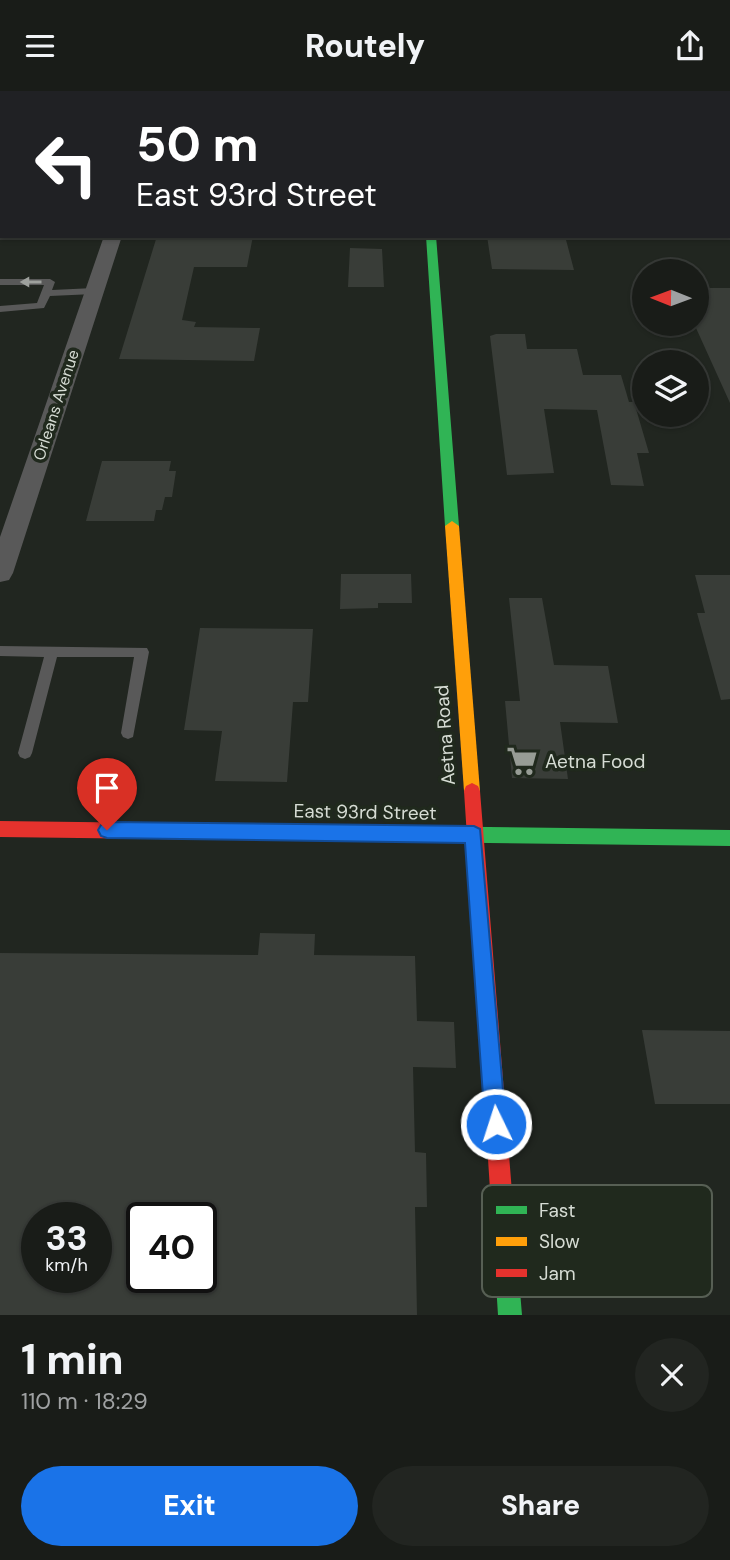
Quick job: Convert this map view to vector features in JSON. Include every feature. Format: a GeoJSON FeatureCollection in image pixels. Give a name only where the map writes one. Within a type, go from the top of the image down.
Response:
{"type":"FeatureCollection","features":[{"type":"Feature","properties":{"kind":"street","name":"Orleans Avenue"},"geometry":{"type":"LineString","coordinates":[[0,573],[112,238]]}},
{"type":"Feature","properties":{"kind":"street","name":"Aetna Road"},"geometry":{"type":"LineString","coordinates":[[431,238],[500,1185]]}},
{"type":"Feature","properties":{"kind":"street","name":"East 93rd Street"},"geometry":{"type":"LineString","coordinates":[[0,829],[730,838]]}},
{"type":"Feature","properties":{"kind":"street","name":"Aetna Road"},"geometry":{"type":"LineString","coordinates":[[509,1297],[510,1315]]}},
{"type":"Feature","properties":{"kind":"lane"},"geometry":{"type":"LineString","coordinates":[[0,282],[50,282],[41,306],[0,309]]}},
{"type":"Feature","properties":{"kind":"lane"},"geometry":{"type":"LineString","coordinates":[[47,293],[94,291]]}},
{"type":"Feature","properties":{"kind":"lane"},"geometry":{"type":"LineString","coordinates":[[0,651],[142,652],[128,733]]}},
{"type":"Feature","properties":{"kind":"lane"},"geometry":{"type":"LineString","coordinates":[[25,753],[52,652]]}},
{"type":"Feature","properties":{"kind":"building"},"geometry":{"type":"Polygon","coordinates":[[[156,238],[253,238],[247,267],[194,267],[182,320],[196,322],[194,327],[260,328],[254,361],[119,359],[156,238]]]}},
{"type":"Feature","properties":{"kind":"building"},"geometry":{"type":"Polygon","coordinates":[[[487,238],[566,238],[574,270],[492,269],[487,238]]]}},
{"type":"Feature","properties":{"kind":"building"},"geometry":{"type":"Polygon","coordinates":[[[350,248],[382,249],[384,287],[348,287],[350,248]]]}},
{"type":"Feature","properties":{"kind":"building"},"geometry":{"type":"Polygon","coordinates":[[[709,288],[730,288],[730,403],[709,357],[709,350],[706,350],[700,336],[709,336],[709,288]]]}},
{"type":"Feature","properties":{"kind":"building"},"geometry":{"type":"Polygon","coordinates":[[[525,334],[527,349],[577,349],[583,375],[621,375],[629,402],[632,402],[632,427],[641,427],[649,453],[637,453],[644,486],[611,485],[597,410],[544,409],[554,473],[507,475],[490,336],[525,334]]]}},
{"type":"Feature","properties":{"kind":"building"},"geometry":{"type":"Polygon","coordinates":[[[102,461],[171,461],[169,471],[176,471],[172,497],[165,497],[162,510],[156,510],[154,521],[86,521],[102,461]]]}},
{"type":"Feature","properties":{"kind":"building"},"geometry":{"type":"Polygon","coordinates":[[[341,574],[411,574],[412,603],[378,603],[378,608],[340,609],[341,574]]]}},
{"type":"Feature","properties":{"kind":"building"},"geometry":{"type":"Polygon","coordinates":[[[695,575],[730,575],[730,699],[721,700],[697,613],[705,613],[695,575]]]}},
{"type":"Feature","properties":{"kind":"building"},"geometry":{"type":"Polygon","coordinates":[[[509,598],[542,598],[554,665],[608,666],[618,723],[560,722],[568,779],[512,778],[505,701],[520,701],[509,598]]]}},
{"type":"Feature","properties":{"kind":"building"},"geometry":{"type":"Polygon","coordinates":[[[200,628],[313,629],[308,702],[293,702],[287,782],[215,781],[222,731],[184,730],[200,628]]]}},
{"type":"Feature","properties":{"kind":"building"},"geometry":{"type":"Polygon","coordinates":[[[260,933],[315,934],[314,955],[415,956],[417,1021],[454,1022],[456,1068],[413,1067],[415,1152],[426,1153],[427,1207],[415,1207],[417,1315],[0,1315],[0,953],[258,955],[260,933]]]}},
{"type":"Feature","properties":{"kind":"building"},"geometry":{"type":"Polygon","coordinates":[[[642,1030],[730,1031],[730,1104],[655,1104],[642,1030]]]}},
{"type":"Feature","properties":{"kind":"traffic: fast"},"geometry":{"type":"LineString","coordinates":[[431,238],[452,526]]}},
{"type":"Feature","properties":{"kind":"traffic: fast"},"geometry":{"type":"LineString","coordinates":[[317,833],[730,838]]}},
{"type":"Feature","properties":{"kind":"traffic: fast"},"geometry":{"type":"LineString","coordinates":[[509,1297],[510,1315]]}},
{"type":"Feature","properties":{"kind":"traffic: slow"},"geometry":{"type":"LineString","coordinates":[[452,526],[472,791]]}},
{"type":"Feature","properties":{"kind":"traffic: jam"},"geometry":{"type":"LineString","coordinates":[[472,791],[501,1185]]}},
{"type":"Feature","properties":{"kind":"traffic: jam"},"geometry":{"type":"LineString","coordinates":[[0,829],[317,833]]}},
{"type":"Feature","properties":{"kind":"place","name":"Aetna Food"},"geometry":{"type":"Point","coordinates":[522,761]}},
{"type":"Feature","properties":{"kind":"route"},"geometry":{"type":"LineString","coordinates":[[107,830],[474,835],[496,1124]]}}]}
